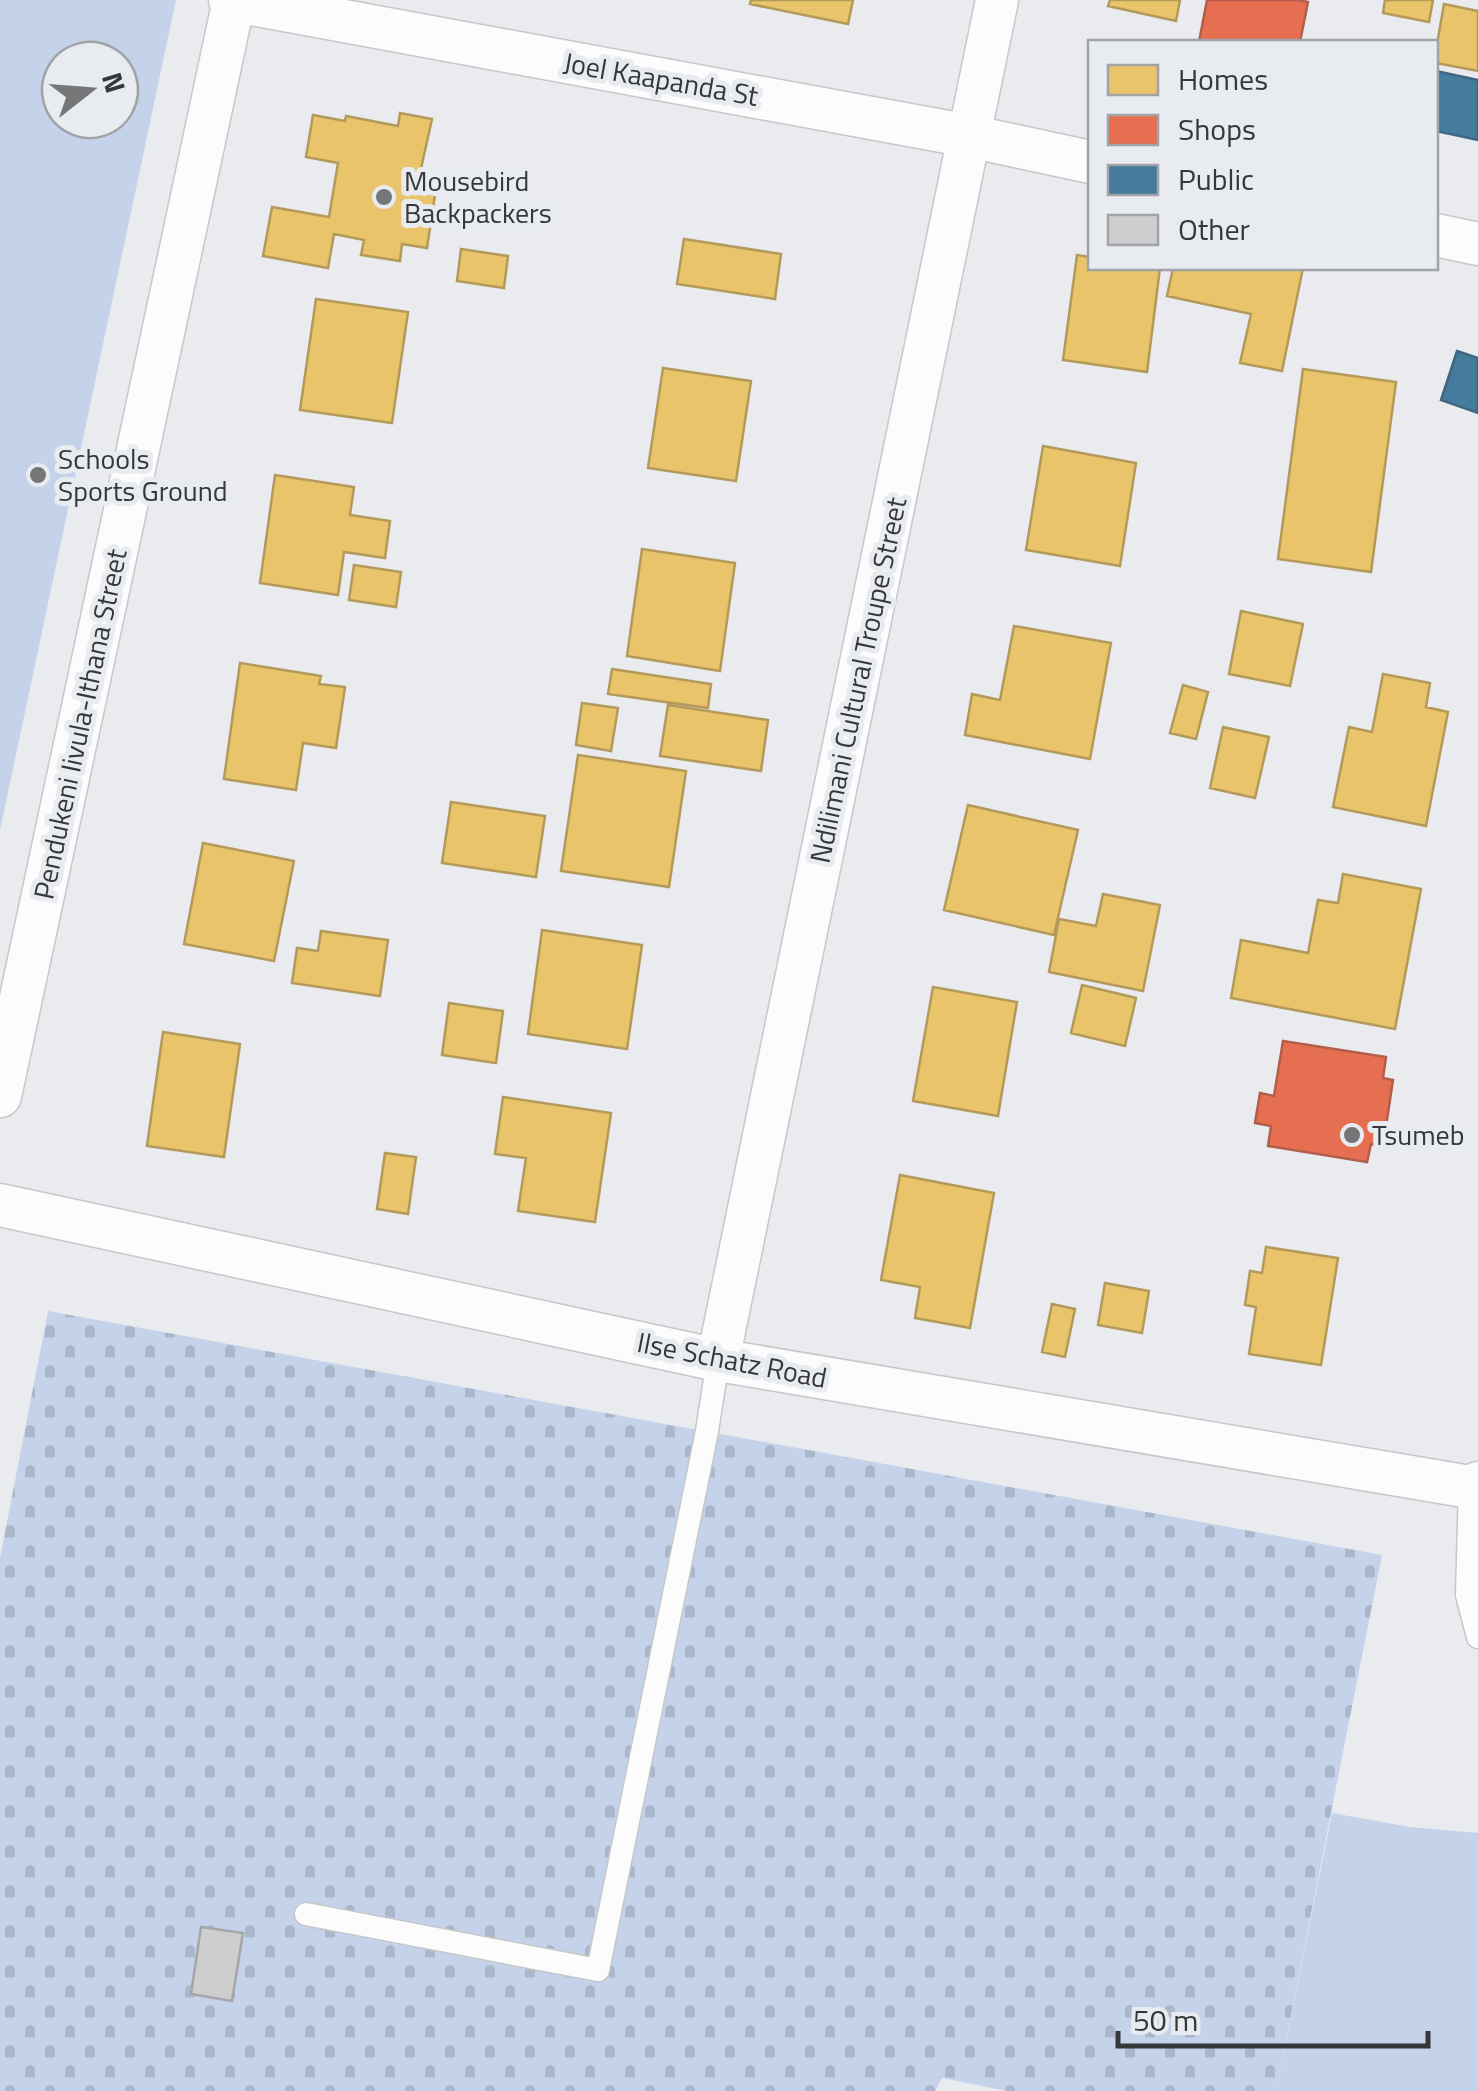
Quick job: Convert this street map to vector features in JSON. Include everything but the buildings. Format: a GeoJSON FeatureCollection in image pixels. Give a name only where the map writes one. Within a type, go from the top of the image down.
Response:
{"type":"FeatureCollection","features":[{"type":"Feature","properties":{"kind":"street","name":"Joel Kaapanda St"},"geometry":{"type":"LineString","coordinates":[[233,0],[969,136],[1088,162]]}},
{"type":"Feature","properties":{"kind":"street","name":"Pendukeni Iivula-Ithana Street"},"geometry":{"type":"LineString","coordinates":[[0,1096],[233,0]]}},
{"type":"Feature","properties":{"kind":"street","name":"Ndilimani Cultural Troupe Street"},"geometry":{"type":"LineString","coordinates":[[718,1360],[997,0]]}},
{"type":"Feature","properties":{"kind":"street"},"geometry":{"type":"LineString","coordinates":[[1438,235],[1478,244]]}},
{"type":"Feature","properties":{"kind":"street","name":"Ilse Schatz Road"},"geometry":{"type":"LineString","coordinates":[[0,1205],[718,1360],[1474,1485]]}},
{"type":"Feature","properties":{"kind":"lane"},"geometry":{"type":"LineString","coordinates":[[306,1914],[598,1970],[718,1360]]}},
{"type":"Feature","properties":{"kind":"lane"},"geometry":{"type":"LineString","coordinates":[[1474,1485],[1466,1595],[1478,1637]]}},
{"type":"Feature","properties":{"kind":"green space","name":"Schools Sports Ground"},"geometry":{"type":"Polygon","coordinates":[[[0,0],[176,0],[0,830],[0,0]]]}},
{"type":"Feature","properties":{"kind":"green space"},"geometry":{"type":"Polygon","coordinates":[[[48,1311],[1382,1555],[1276,2091],[1007,2091],[942,2078],[935,2091],[0,2091],[0,1558],[48,1311]]]}},
{"type":"Feature","properties":{"kind":"green space"},"geometry":{"type":"Polygon","coordinates":[[[1332,1813],[1410,1827],[1478,1833],[1478,2091],[1276,2091],[1332,1813]]]}},
{"type":"Feature","properties":{"kind":"place","name":"Mousebird Backpackers"},"geometry":{"type":"Point","coordinates":[384,197]}},
{"type":"Feature","properties":{"kind":"place","name":"Schools Sports Ground"},"geometry":{"type":"Point","coordinates":[38,475]}},
{"type":"Feature","properties":{"kind":"place","name":"Tsumeb"},"geometry":{"type":"Point","coordinates":[1352,1135]}}]}
